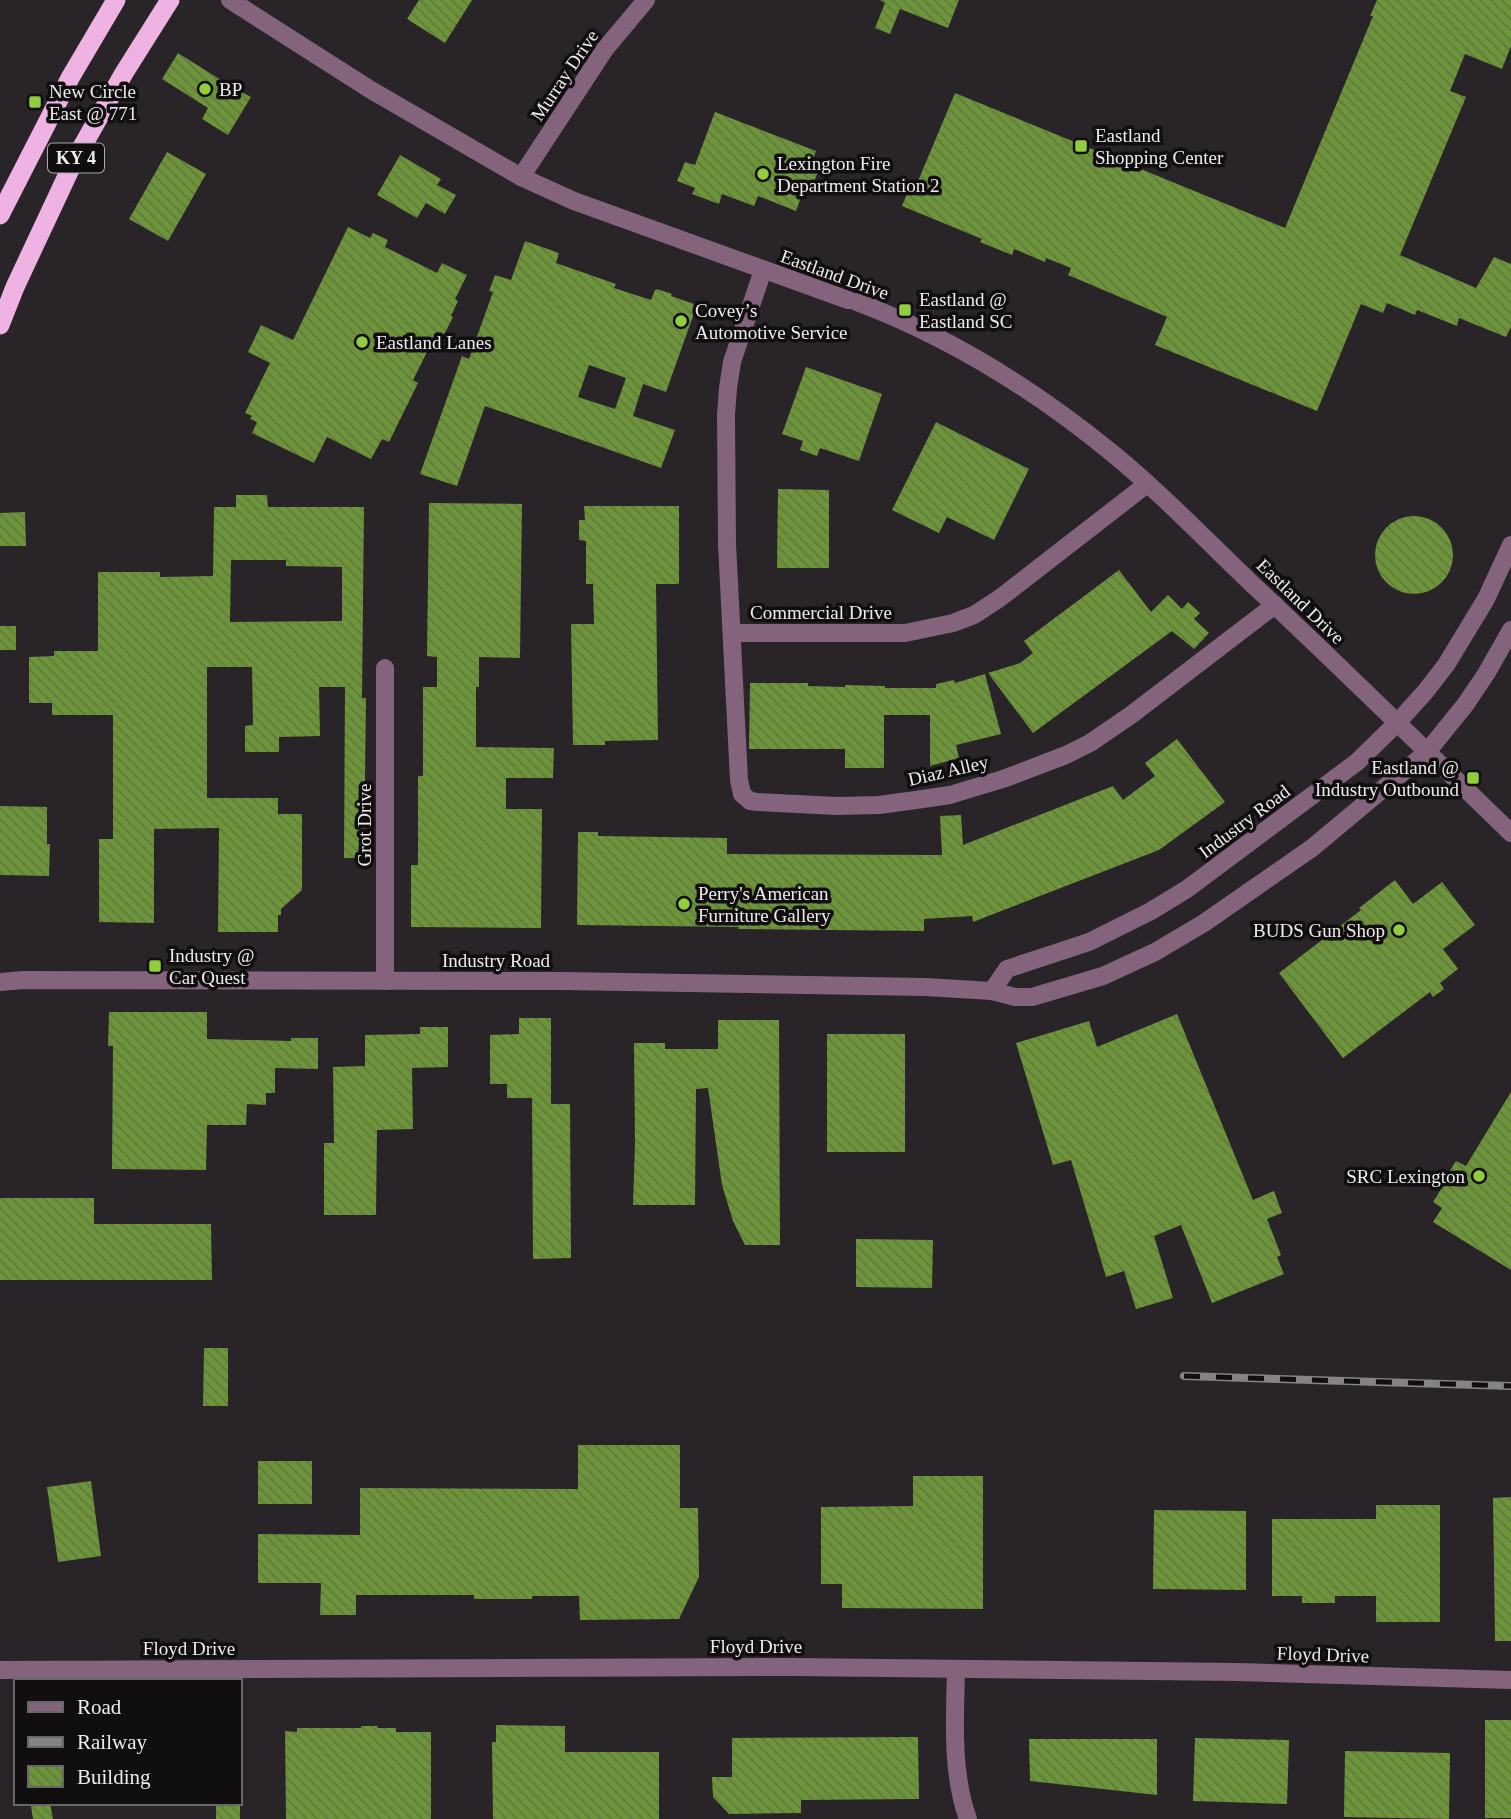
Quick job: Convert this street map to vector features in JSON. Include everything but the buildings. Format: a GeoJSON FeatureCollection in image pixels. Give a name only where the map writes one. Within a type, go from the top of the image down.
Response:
{"type":"FeatureCollection","features":[{"type":"Feature","properties":{"kind":"highway","name":"KY 4"},"geometry":{"type":"LineString","coordinates":[[0,215],[70,78],[116,0]]}},
{"type":"Feature","properties":{"kind":"highway","name":"KY 4"},"geometry":{"type":"LineString","coordinates":[[0,326],[15,287],[74,162],[124,73],[170,0]]}},
{"type":"Feature","properties":{"kind":"street","name":"Eastland Drive"},"geometry":{"type":"LineString","coordinates":[[230,0],[371,90],[521,177],[574,201],[853,301],[926,332],[1015,381],[1112,453],[1147,484],[1511,833]]}},
{"type":"Feature","properties":{"kind":"street","name":"Murray Drive"},"geometry":{"type":"LineString","coordinates":[[521,177],[605,49],[646,0]]}},
{"type":"Feature","properties":{"kind":"street","name":"Commercial Drive"},"geometry":{"type":"LineString","coordinates":[[762,270],[735,352],[728,388],[727,544],[733,633],[905,633],[953,623],[974,615],[1000,598],[1147,484]]}},
{"type":"Feature","properties":{"kind":"street","name":"Industry Road"},"geometry":{"type":"LineString","coordinates":[[992,991],[1007,969],[1089,942],[1151,911],[1187,889],[1357,762],[1425,692],[1462,641],[1486,599],[1511,545]]}},
{"type":"Feature","properties":{"kind":"street","name":"Diaz Alley"},"geometry":{"type":"LineString","coordinates":[[733,633],[739,780],[742,794],[750,801],[757,802],[837,806],[879,804],[950,795],[1006,778],[1090,743],[1275,605]]}},
{"type":"Feature","properties":{"kind":"street","name":"Industry Road"},"geometry":{"type":"LineString","coordinates":[[0,982],[577,981],[925,988],[992,991],[1015,997],[1032,997],[1103,976],[1155,952],[1204,923],[1312,848],[1427,752],[1472,695],[1511,630]]}},
{"type":"Feature","properties":{"kind":"street","name":"Grot Drive"},"geometry":{"type":"LineString","coordinates":[[385,668],[386,981]]}},
{"type":"Feature","properties":{"kind":"street","name":"Floyd Drive"},"geometry":{"type":"LineString","coordinates":[[0,1670],[767,1667],[1238,1672],[1511,1681]]}},
{"type":"Feature","properties":{"kind":"street"},"geometry":{"type":"LineString","coordinates":[[956,1669],[957,1779],[968,1819]]}},
{"type":"Feature","properties":{"kind":"railway"},"geometry":{"type":"LineString","coordinates":[[1184,1376],[1511,1386]]}},
{"type":"Feature","properties":{"kind":"place","name":"BP"},"geometry":{"type":"Point","coordinates":[205,89]}},
{"type":"Feature","properties":{"kind":"place","name":"New Circle East @ 771"},"geometry":{"type":"Point","coordinates":[35,102]}},
{"type":"Feature","properties":{"kind":"place","name":"Eastland Shopping Center"},"geometry":{"type":"Point","coordinates":[1081,146]}},
{"type":"Feature","properties":{"kind":"place","name":"Lexington Fire Department Station 2"},"geometry":{"type":"Point","coordinates":[763,174]}},
{"type":"Feature","properties":{"kind":"place","name":"Eastland @ Eastland SC"},"geometry":{"type":"Point","coordinates":[905,310]}},
{"type":"Feature","properties":{"kind":"place","name":"Covey’s Automotive Service"},"geometry":{"type":"Point","coordinates":[681,321]}},
{"type":"Feature","properties":{"kind":"place","name":"Eastland Lanes"},"geometry":{"type":"Point","coordinates":[362,342]}},
{"type":"Feature","properties":{"kind":"place","name":"Eastland @ Industry Outbound"},"geometry":{"type":"Point","coordinates":[1473,778]}},
{"type":"Feature","properties":{"kind":"place","name":"Perry's American Furniture Gallery"},"geometry":{"type":"Point","coordinates":[684,904]}},
{"type":"Feature","properties":{"kind":"place","name":"BUDS Gun Shop"},"geometry":{"type":"Point","coordinates":[1399,930]}},
{"type":"Feature","properties":{"kind":"place","name":"Industry @ Car Quest"},"geometry":{"type":"Point","coordinates":[155,966]}},
{"type":"Feature","properties":{"kind":"place","name":"SRC Lexington"},"geometry":{"type":"Point","coordinates":[1479,1176]}}]}
